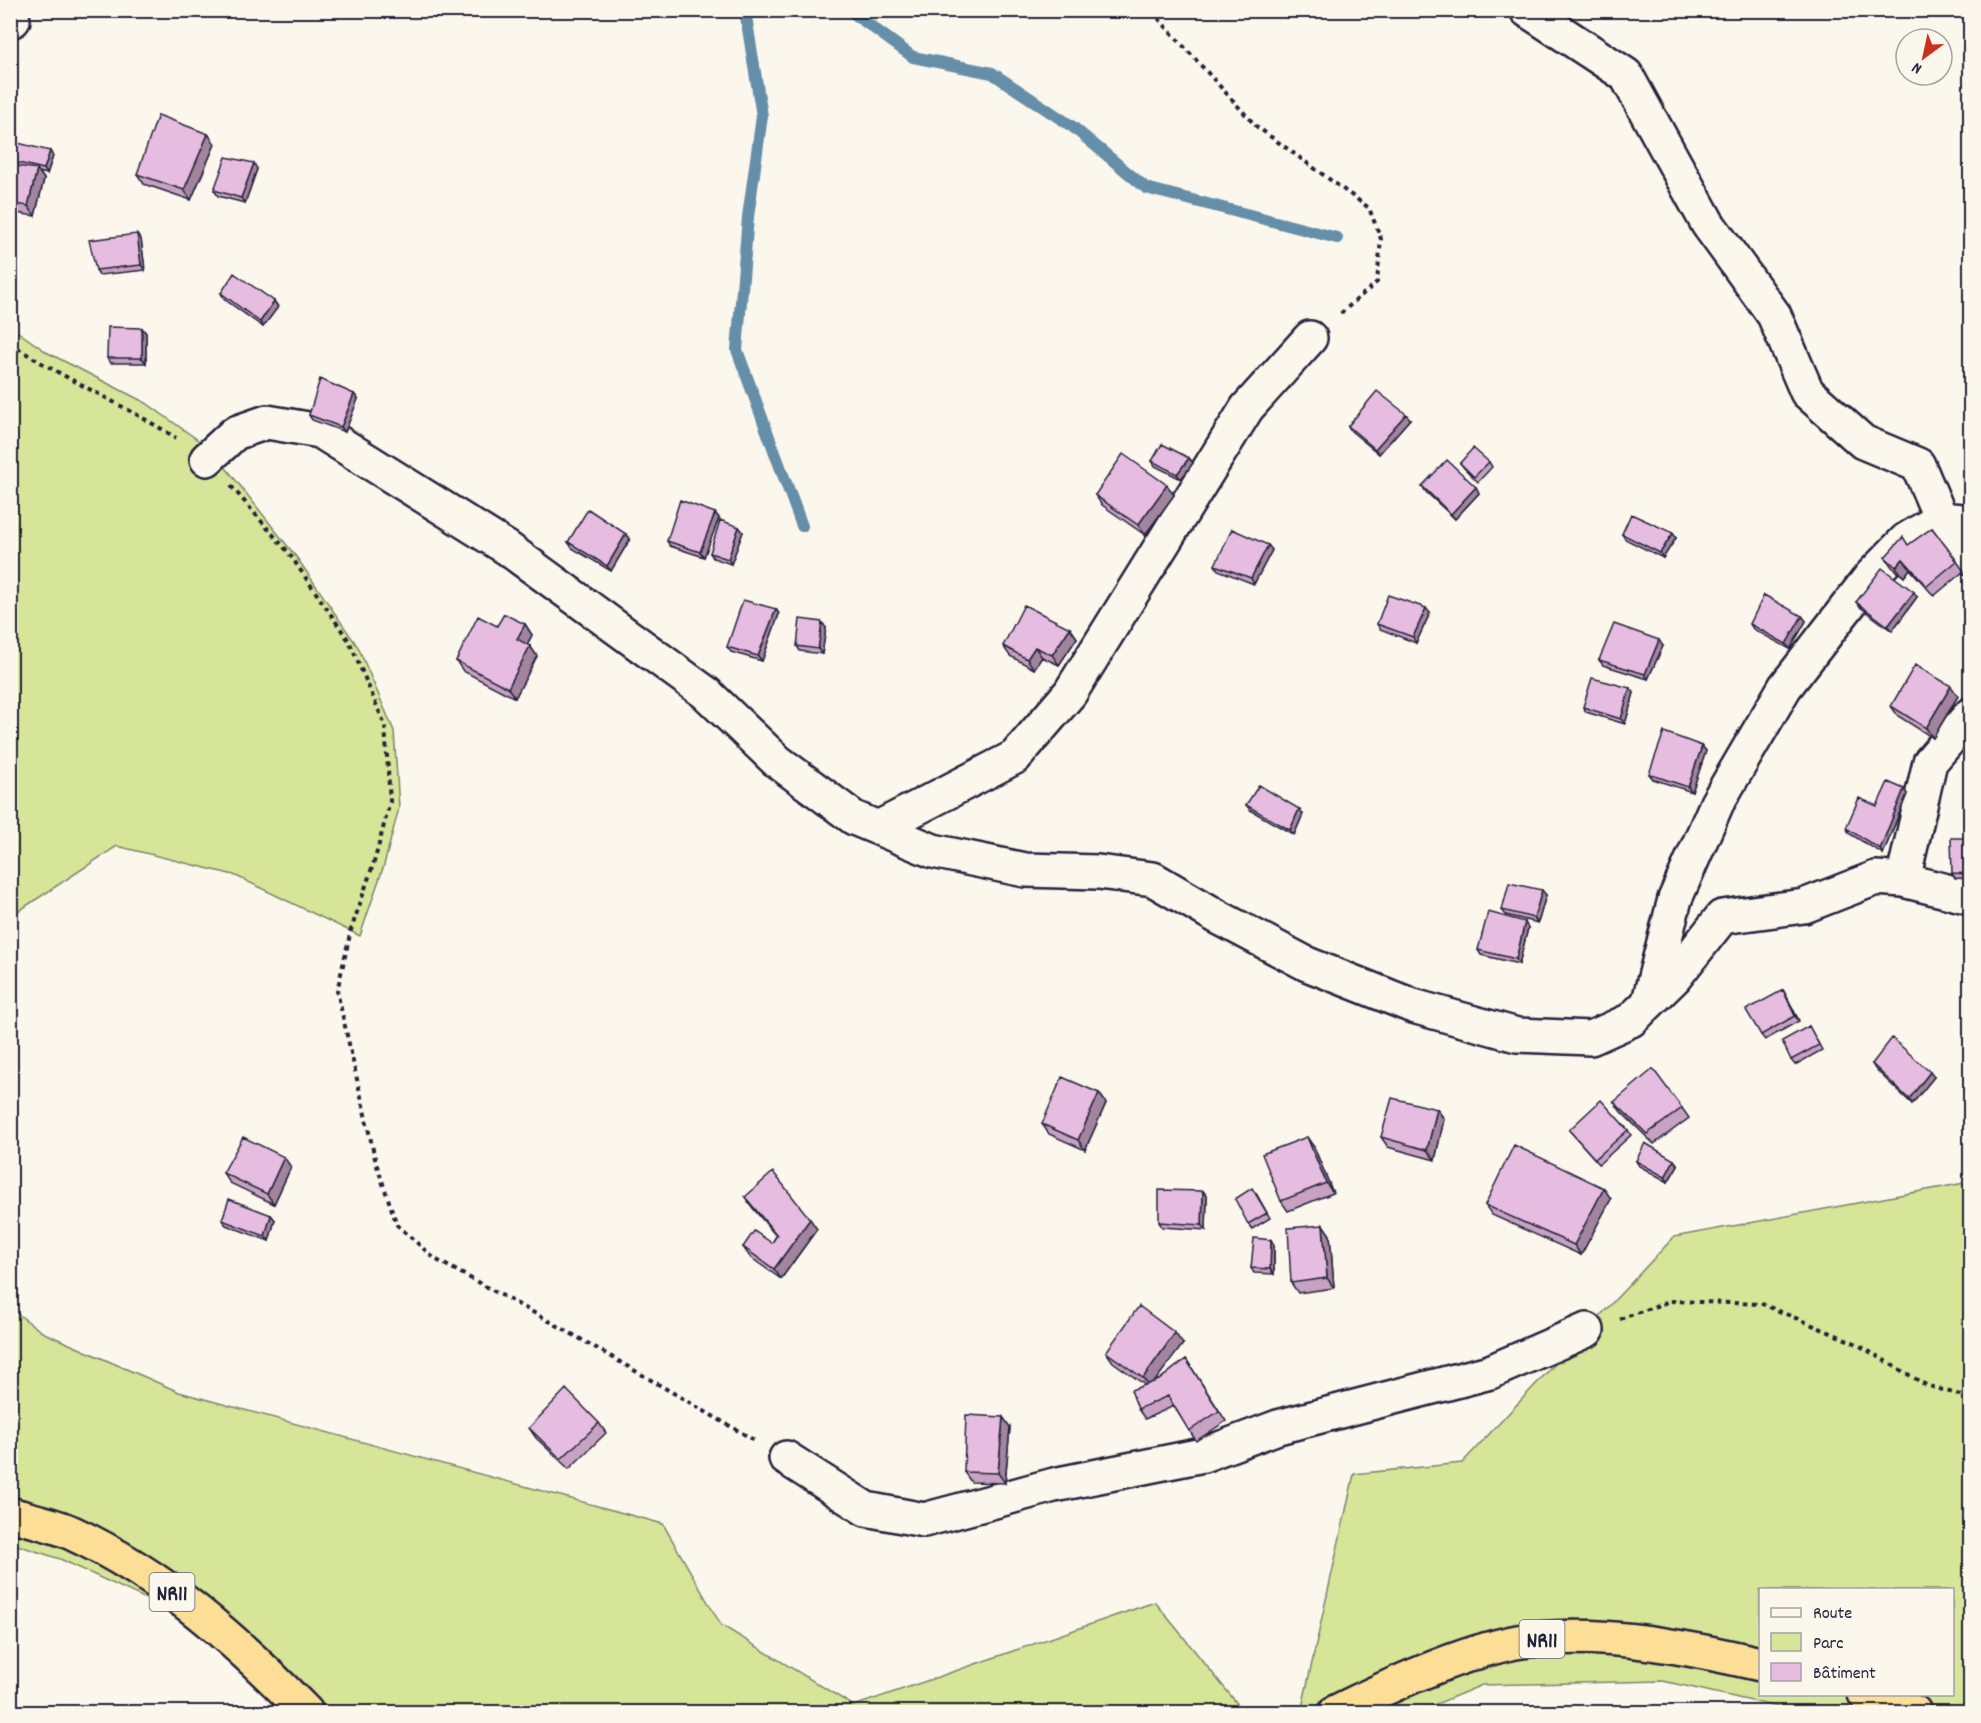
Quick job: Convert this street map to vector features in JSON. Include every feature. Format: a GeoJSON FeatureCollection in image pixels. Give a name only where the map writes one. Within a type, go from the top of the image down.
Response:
{"type":"FeatureCollection","features":[{"type":"Feature","properties":{"kind":"highway","name":"NR11"},"geometry":{"type":"LineString","coordinates":[[10,1514],[70,1532],[135,1566],[213,1622],[306,1713]]}},
{"type":"Feature","properties":{"kind":"highway","name":"NR11"},"geometry":{"type":"LineString","coordinates":[[1336,1713],[1473,1653],[1537,1639],[1616,1640],[1707,1651],[1759,1664]]}},
{"type":"Feature","properties":{"kind":"highway"},"geometry":{"type":"LineString","coordinates":[[1868,1696],[1914,1713]]}},
{"type":"Feature","properties":{"kind":"street"},"geometry":{"type":"LineString","coordinates":[[1527,10],[1626,75],[1708,224],[1774,315],[1807,392],[1863,442],[1918,465],[1956,521],[1971,557]]}},
{"type":"Feature","properties":{"kind":"street"},"geometry":{"type":"LineString","coordinates":[[878,828],[1015,757],[1071,693],[1247,408],[1310,338]]}},
{"type":"Feature","properties":{"kind":"street"},"geometry":{"type":"LineString","coordinates":[[207,459],[235,433],[267,422],[320,431],[507,548],[706,693],[777,761],[854,818],[933,851],[1025,870],[1098,872],[1153,879],[1218,917],[1307,964],[1413,1006],[1516,1035],[1591,1038],[1631,1020],[1674,978],[1722,916],[1804,906],[1876,878],[1903,879],[1971,897]]}},
{"type":"Feature","properties":{"kind":"street"},"geometry":{"type":"LineString","coordinates":[[1649,1003],[1675,899],[1717,803],[1785,687],[1871,576],[1906,540],[1956,521]]}},
{"type":"Feature","properties":{"kind":"street"},"geometry":{"type":"LineString","coordinates":[[1903,879],[1930,762],[1971,715]]}},
{"type":"Feature","properties":{"kind":"street"},"geometry":{"type":"LineString","coordinates":[[786,1458],[866,1509],[924,1520],[1054,1485],[1203,1455],[1278,1427],[1490,1372],[1587,1330]]}},
{"type":"Feature","properties":{"kind":"path"},"geometry":{"type":"LineString","coordinates":[[1155,10],[1158,18],[1256,126],[1369,208],[1381,238],[1377,282],[1310,338]]}},
{"type":"Feature","properties":{"kind":"path"},"geometry":{"type":"LineString","coordinates":[[10,343],[41,363],[139,414],[207,459],[288,552],[349,641],[385,725],[390,802],[375,860],[351,930],[337,991],[376,1163],[397,1225],[435,1259],[560,1327],[786,1458]]}},
{"type":"Feature","properties":{"kind":"path"},"geometry":{"type":"LineString","coordinates":[[1587,1330],[1670,1301],[1762,1304],[1855,1343],[1926,1385],[1971,1398]]}},
{"type":"Feature","properties":{"kind":"green space"},"geometry":{"type":"Polygon","coordinates":[[[11,327],[48,353],[146,403],[212,450],[297,558],[358,647],[394,731],[399,808],[384,865],[360,936],[234,875],[117,846],[11,916],[11,327]]]}},
{"type":"Feature","properties":{"kind":"green space"},"geometry":{"type":"Polygon","coordinates":[[[1970,1182],[1970,1712],[1800,1712],[1663,1681],[1482,1685],[1417,1712],[1301,1712],[1354,1474],[1462,1463],[1674,1237],[1970,1182]]]}},
{"type":"Feature","properties":{"kind":"green space"},"geometry":{"type":"Polygon","coordinates":[[[10,1308],[42,1332],[179,1392],[663,1524],[721,1625],[854,1706],[1155,1602],[1244,1712],[287,1712],[198,1623],[60,1559],[11,1543],[10,1308]]]}},
{"type":"Feature","properties":{"kind":"building"},"geometry":{"type":"Polygon","coordinates":[[[158,115],[208,134],[184,190],[137,174],[158,115]]]}},
{"type":"Feature","properties":{"kind":"building"},"geometry":{"type":"Polygon","coordinates":[[[10,141],[50,151],[44,169],[10,161],[10,141]]]}},
{"type":"Feature","properties":{"kind":"building"},"geometry":{"type":"Polygon","coordinates":[[[226,157],[254,163],[241,198],[214,190],[226,157]]]}},
{"type":"Feature","properties":{"kind":"building"},"geometry":{"type":"Polygon","coordinates":[[[10,165],[37,169],[28,206],[10,203],[10,165]]]}},
{"type":"Feature","properties":{"kind":"building"},"geometry":{"type":"Polygon","coordinates":[[[137,234],[141,265],[96,270],[89,240],[137,234]]]}},
{"type":"Feature","properties":{"kind":"building"},"geometry":{"type":"Polygon","coordinates":[[[234,273],[274,301],[260,322],[221,293],[234,273]]]}},
{"type":"Feature","properties":{"kind":"building"},"geometry":{"type":"Polygon","coordinates":[[[108,327],[142,328],[142,358],[107,358],[108,327]]]}},
{"type":"Feature","properties":{"kind":"building"},"geometry":{"type":"Polygon","coordinates":[[[320,379],[354,394],[341,427],[309,415],[320,379]]]}},
{"type":"Feature","properties":{"kind":"building"},"geometry":{"type":"Polygon","coordinates":[[[1377,391],[1406,414],[1375,449],[1348,426],[1377,391]]]}},
{"type":"Feature","properties":{"kind":"building"},"geometry":{"type":"Polygon","coordinates":[[[1162,444],[1189,458],[1177,474],[1152,461],[1162,444]]]}},
{"type":"Feature","properties":{"kind":"building"},"geometry":{"type":"Polygon","coordinates":[[[1473,448],[1489,462],[1474,477],[1460,463],[1473,448]]]}},
{"type":"Feature","properties":{"kind":"building"},"geometry":{"type":"Polygon","coordinates":[[[1123,454],[1167,485],[1138,525],[1095,495],[1123,454]]]}},
{"type":"Feature","properties":{"kind":"building"},"geometry":{"type":"Polygon","coordinates":[[[1447,460],[1476,487],[1451,514],[1422,486],[1447,460]]]}},
{"type":"Feature","properties":{"kind":"building"},"geometry":{"type":"Polygon","coordinates":[[[680,500],[715,513],[700,552],[667,541],[680,500]]]}},
{"type":"Feature","properties":{"kind":"building"},"geometry":{"type":"Polygon","coordinates":[[[588,509],[626,534],[607,566],[568,542],[588,509]]]}},
{"type":"Feature","properties":{"kind":"building"},"geometry":{"type":"Polygon","coordinates":[[[1631,514],[1673,533],[1660,553],[1622,534],[1631,514]]]}},
{"type":"Feature","properties":{"kind":"building"},"geometry":{"type":"Polygon","coordinates":[[[720,520],[739,527],[728,559],[710,553],[720,520]]]}},
{"type":"Feature","properties":{"kind":"building"},"geometry":{"type":"Polygon","coordinates":[[[1932,528],[1957,561],[1927,586],[1903,559],[1896,567],[1885,557],[1903,537],[1908,545],[1932,528]]]}},
{"type":"Feature","properties":{"kind":"building"},"geometry":{"type":"Polygon","coordinates":[[[1232,529],[1268,545],[1251,578],[1215,565],[1232,529]]]}},
{"type":"Feature","properties":{"kind":"building"},"geometry":{"type":"Polygon","coordinates":[[[1882,568],[1914,592],[1888,626],[1856,602],[1882,568]]]}},
{"type":"Feature","properties":{"kind":"building"},"geometry":{"type":"Polygon","coordinates":[[[1388,595],[1426,608],[1413,637],[1377,624],[1388,595]]]}},
{"type":"Feature","properties":{"kind":"building"},"geometry":{"type":"Polygon","coordinates":[[[1764,595],[1802,616],[1786,644],[1750,624],[1764,595]]]}},
{"type":"Feature","properties":{"kind":"building"},"geometry":{"type":"Polygon","coordinates":[[[743,600],[776,609],[758,656],[727,647],[743,600]]]}},
{"type":"Feature","properties":{"kind":"building"},"geometry":{"type":"Polygon","coordinates":[[[1024,605],[1070,628],[1052,655],[1035,647],[1027,659],[1003,646],[1024,605]]]}},
{"type":"Feature","properties":{"kind":"building"},"geometry":{"type":"Polygon","coordinates":[[[504,614],[525,624],[517,639],[530,646],[508,688],[456,661],[478,616],[497,626],[504,614]]]}},
{"type":"Feature","properties":{"kind":"building"},"geometry":{"type":"Polygon","coordinates":[[[800,619],[822,622],[818,649],[797,646],[800,619]]]}},
{"type":"Feature","properties":{"kind":"building"},"geometry":{"type":"Polygon","coordinates":[[[1614,624],[1659,640],[1645,674],[1599,660],[1614,624]]]}},
{"type":"Feature","properties":{"kind":"building"},"geometry":{"type":"Polygon","coordinates":[[[1915,665],[1951,686],[1926,728],[1891,706],[1915,665]]]}},
{"type":"Feature","properties":{"kind":"building"},"geometry":{"type":"Polygon","coordinates":[[[1592,678],[1630,688],[1621,719],[1583,707],[1592,678]]]}},
{"type":"Feature","properties":{"kind":"building"},"geometry":{"type":"Polygon","coordinates":[[[1664,732],[1702,746],[1688,787],[1649,774],[1664,732]]]}},
{"type":"Feature","properties":{"kind":"building"},"geometry":{"type":"Polygon","coordinates":[[[1888,782],[1904,789],[1880,849],[1846,828],[1859,798],[1877,806],[1888,782]]]}},
{"type":"Feature","properties":{"kind":"building"},"geometry":{"type":"Polygon","coordinates":[[[1259,785],[1299,809],[1290,830],[1246,805],[1259,785]]]}},
{"type":"Feature","properties":{"kind":"building"},"geometry":{"type":"Polygon","coordinates":[[[1971,793],[1971,817],[1964,815],[1971,793]]]}},
{"type":"Feature","properties":{"kind":"building"},"geometry":{"type":"Polygon","coordinates":[[[1951,838],[1971,838],[1971,874],[1952,873],[1951,838]]]}},
{"type":"Feature","properties":{"kind":"building"},"geometry":{"type":"Polygon","coordinates":[[[1509,883],[1542,890],[1534,918],[1502,910],[1509,883]]]}},
{"type":"Feature","properties":{"kind":"building"},"geometry":{"type":"Polygon","coordinates":[[[1488,912],[1525,922],[1516,959],[1478,950],[1488,912]]]}},
{"type":"Feature","properties":{"kind":"building"},"geometry":{"type":"Polygon","coordinates":[[[1783,990],[1795,1016],[1761,1035],[1746,1010],[1783,990]]]}},
{"type":"Feature","properties":{"kind":"building"},"geometry":{"type":"Polygon","coordinates":[[[1809,1026],[1819,1045],[1791,1060],[1782,1041],[1809,1026]]]}},
{"type":"Feature","properties":{"kind":"building"},"geometry":{"type":"Polygon","coordinates":[[[1892,1038],[1930,1072],[1909,1099],[1872,1064],[1892,1038]]]}},
{"type":"Feature","properties":{"kind":"building"},"geometry":{"type":"Polygon","coordinates":[[[1653,1069],[1682,1108],[1647,1134],[1614,1102],[1653,1069]]]}},
{"type":"Feature","properties":{"kind":"building"},"geometry":{"type":"Polygon","coordinates":[[[1062,1077],[1099,1093],[1078,1140],[1042,1124],[1062,1077]]]}},
{"type":"Feature","properties":{"kind":"building"},"geometry":{"type":"Polygon","coordinates":[[[1392,1098],[1437,1109],[1427,1150],[1381,1137],[1392,1098]]]}},
{"type":"Feature","properties":{"kind":"building"},"geometry":{"type":"Polygon","coordinates":[[[1601,1100],[1628,1130],[1595,1159],[1569,1130],[1601,1100]]]}},
{"type":"Feature","properties":{"kind":"building"},"geometry":{"type":"Polygon","coordinates":[[[243,1137],[284,1157],[267,1194],[223,1173],[243,1137]]]}},
{"type":"Feature","properties":{"kind":"building"},"geometry":{"type":"Polygon","coordinates":[[[1307,1137],[1326,1183],[1281,1201],[1262,1154],[1307,1137]]]}},
{"type":"Feature","properties":{"kind":"building"},"geometry":{"type":"Polygon","coordinates":[[[1645,1143],[1674,1160],[1665,1177],[1636,1161],[1645,1143]]]}},
{"type":"Feature","properties":{"kind":"building"},"geometry":{"type":"Polygon","coordinates":[[[1514,1145],[1604,1188],[1574,1245],[1485,1205],[1514,1145]]]}},
{"type":"Feature","properties":{"kind":"building"},"geometry":{"type":"Polygon","coordinates":[[[773,1172],[810,1219],[774,1269],[743,1247],[754,1231],[772,1243],[777,1235],[745,1197],[773,1172]]]}},
{"type":"Feature","properties":{"kind":"building"},"geometry":{"type":"Polygon","coordinates":[[[1252,1188],[1267,1213],[1248,1224],[1235,1199],[1252,1188]]]}},
{"type":"Feature","properties":{"kind":"building"},"geometry":{"type":"Polygon","coordinates":[[[1159,1190],[1203,1191],[1202,1225],[1159,1222],[1159,1190]]]}},
{"type":"Feature","properties":{"kind":"building"},"geometry":{"type":"Polygon","coordinates":[[[229,1199],[271,1215],[265,1236],[222,1220],[229,1199]]]}},
{"type":"Feature","properties":{"kind":"building"},"geometry":{"type":"Polygon","coordinates":[[[1323,1225],[1327,1278],[1291,1283],[1288,1228],[1323,1225]]]}},
{"type":"Feature","properties":{"kind":"building"},"geometry":{"type":"Polygon","coordinates":[[[1254,1238],[1271,1240],[1270,1269],[1251,1268],[1254,1238]]]}},
{"type":"Feature","properties":{"kind":"building"},"geometry":{"type":"Polygon","coordinates":[[[1139,1306],[1175,1333],[1143,1378],[1106,1352],[1139,1306]]]}},
{"type":"Feature","properties":{"kind":"building"},"geometry":{"type":"Polygon","coordinates":[[[1186,1359],[1219,1411],[1189,1431],[1168,1396],[1138,1409],[1131,1390],[1159,1380],[1186,1359]]]}},
{"type":"Feature","properties":{"kind":"building"},"geometry":{"type":"Polygon","coordinates":[[[566,1389],[599,1423],[561,1459],[529,1428],[566,1389]]]}},
{"type":"Feature","properties":{"kind":"building"},"geometry":{"type":"Polygon","coordinates":[[[966,1415],[1003,1417],[998,1473],[964,1472],[966,1415]]]}},
{"type":"Feature","properties":{"kind":"waterway"},"geometry":{"type":"LineString","coordinates":[[745,10],[762,116],[748,217],[737,350],[802,526]]}},
{"type":"Feature","properties":{"kind":"waterway"},"geometry":{"type":"LineString","coordinates":[[849,10],[913,57],[992,73],[1073,127],[1146,188],[1337,238]]}}]}
